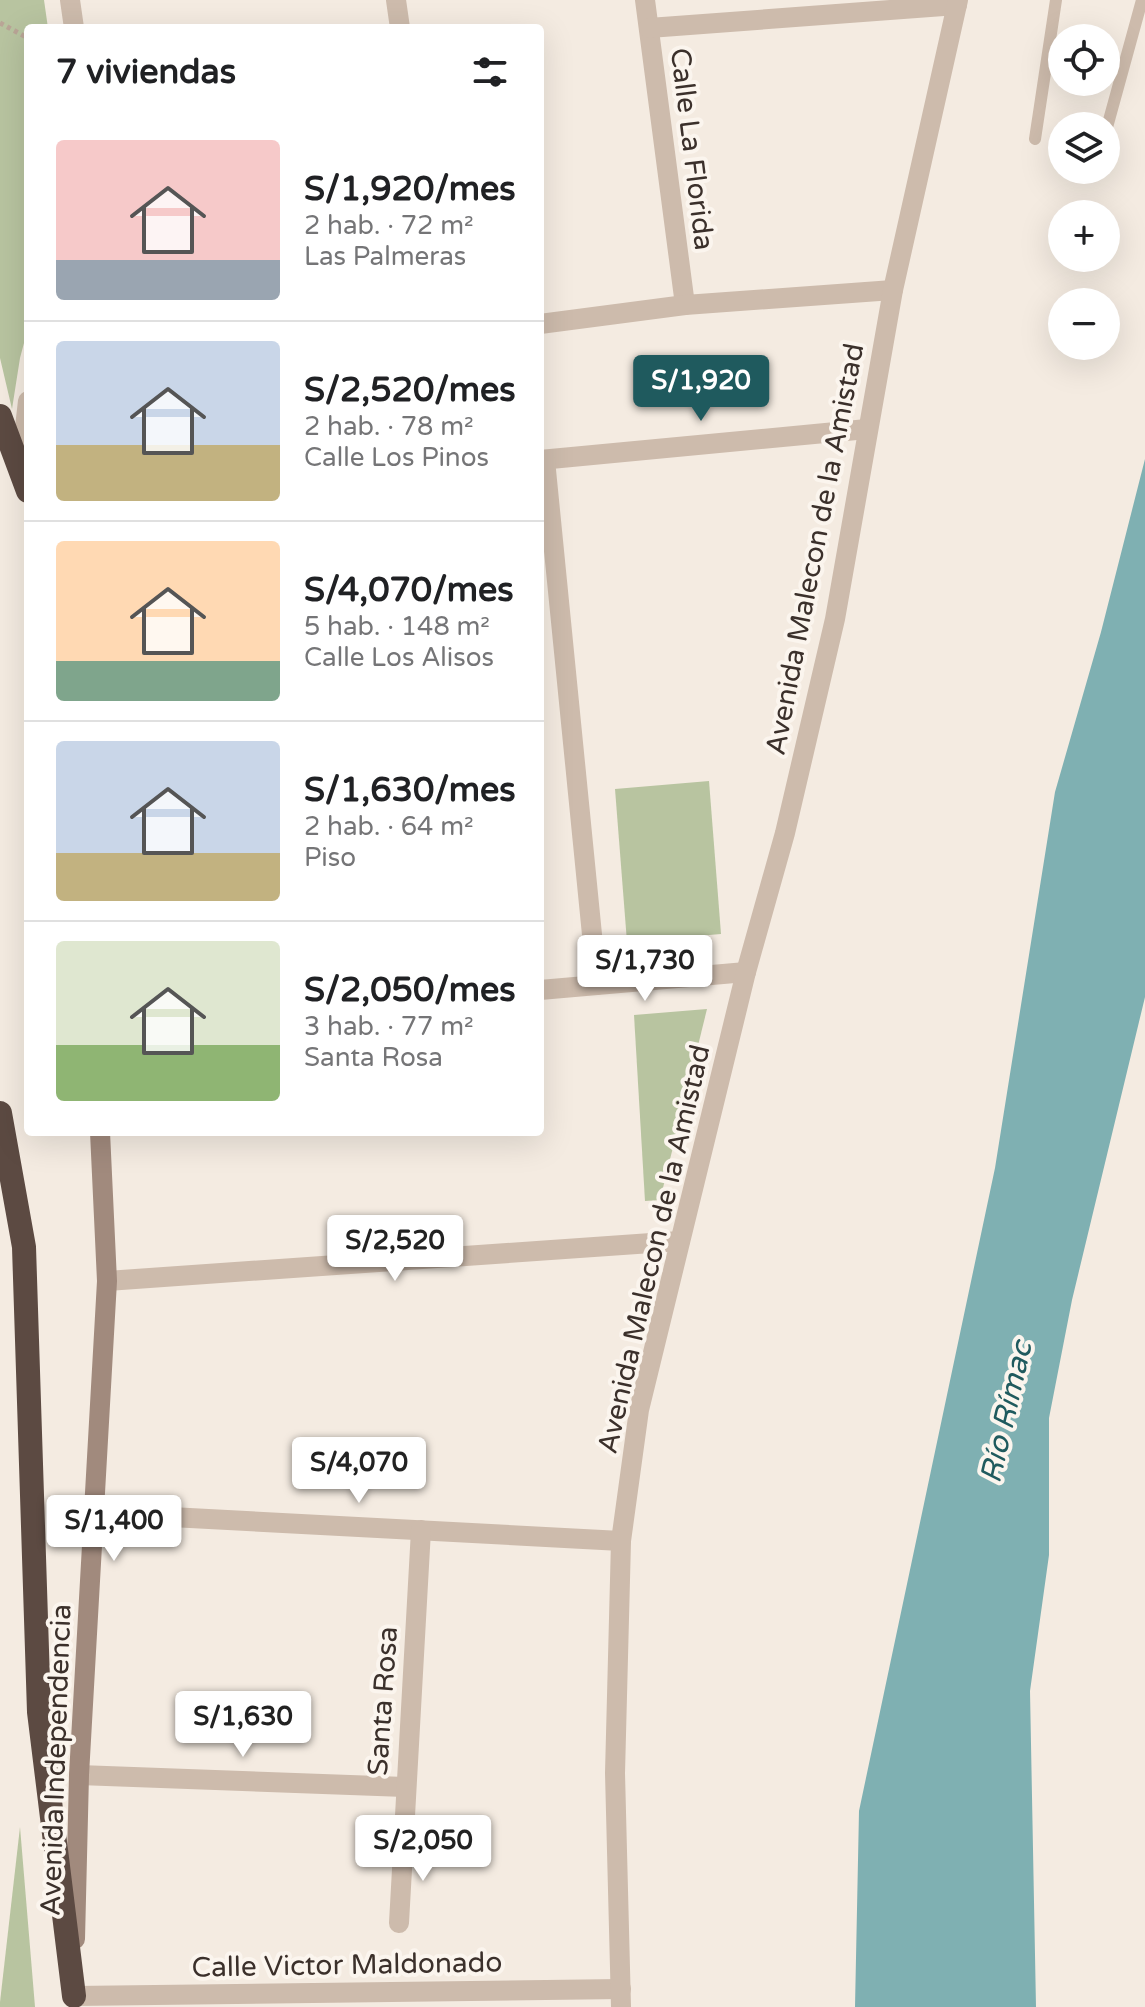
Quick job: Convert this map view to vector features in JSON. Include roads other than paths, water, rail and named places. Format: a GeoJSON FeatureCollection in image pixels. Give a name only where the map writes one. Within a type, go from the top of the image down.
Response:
{"type":"FeatureCollection","features":[{"type":"Feature","properties":{"kind":"highway"},"geometry":{"type":"LineString","coordinates":[[0,416],[24,482]]}},
{"type":"Feature","properties":{"kind":"highway"},"geometry":{"type":"LineString","coordinates":[[0,1113],[24,1247],[39,1712],[74,2001]]}},
{"type":"Feature","properties":{"kind":"main road","name":"Avenida Independencia"},"geometry":{"type":"LineString","coordinates":[[74,2001],[79,1775],[107,1281],[100,1136]]}},
{"type":"Feature","properties":{"kind":"street"},"geometry":{"type":"LineString","coordinates":[[70,0],[73,24]]}},
{"type":"Feature","properties":{"kind":"street"},"geometry":{"type":"LineString","coordinates":[[396,0],[399,24]]}},
{"type":"Feature","properties":{"kind":"street","name":"Calle La Florida"},"geometry":{"type":"LineString","coordinates":[[645,0],[685,305]]}},
{"type":"Feature","properties":{"kind":"street"},"geometry":{"type":"LineString","coordinates":[[649,28],[958,3]]}},
{"type":"Feature","properties":{"kind":"street","name":"Avenida Malecon de la Amistad"},"geometry":{"type":"LineString","coordinates":[[621,1998],[615,1773],[621,1541],[639,1410],[746,972],[785,833],[835,619],[893,290],[958,3]]}},
{"type":"Feature","properties":{"kind":"street"},"geometry":{"type":"LineString","coordinates":[[544,323],[685,305],[893,290]]}},
{"type":"Feature","properties":{"kind":"street"},"geometry":{"type":"LineString","coordinates":[[544,460],[867,429]]}},
{"type":"Feature","properties":{"kind":"street"},"geometry":{"type":"LineString","coordinates":[[544,470],[597,985]]}},
{"type":"Feature","properties":{"kind":"street"},"geometry":{"type":"LineString","coordinates":[[544,990],[746,972]]}},
{"type":"Feature","properties":{"kind":"street"},"geometry":{"type":"LineString","coordinates":[[107,1281],[680,1241]]}},
{"type":"Feature","properties":{"kind":"street"},"geometry":{"type":"LineString","coordinates":[[95,1513],[621,1541]]}},
{"type":"Feature","properties":{"kind":"street","name":"Santa Rosa"},"geometry":{"type":"LineString","coordinates":[[399,1923],[421,1530]]}},
{"type":"Feature","properties":{"kind":"street"},"geometry":{"type":"LineString","coordinates":[[79,1775],[405,1787]]}},
{"type":"Feature","properties":{"kind":"street","name":"Calle Victor Maldonado"},"geometry":{"type":"LineString","coordinates":[[74,2001],[621,1998]]}},
{"type":"Feature","properties":{"kind":"lane"},"geometry":{"type":"LineString","coordinates":[[1035,139],[1056,0]]}},
{"type":"Feature","properties":{"kind":"lane"},"geometry":{"type":"LineString","coordinates":[[1111,112],[1142,0]]}},
{"type":"Feature","properties":{"kind":"water","name":"Río Rímac"},"geometry":{"type":"Polygon","coordinates":[[[1145,459],[1145,997],[1072,1300],[1049,1418],[1049,1555],[1030,1691],[1036,2007],[855,2007],[859,1811],[995,1168],[1055,792],[1101,632],[1145,459]]]}}]}
